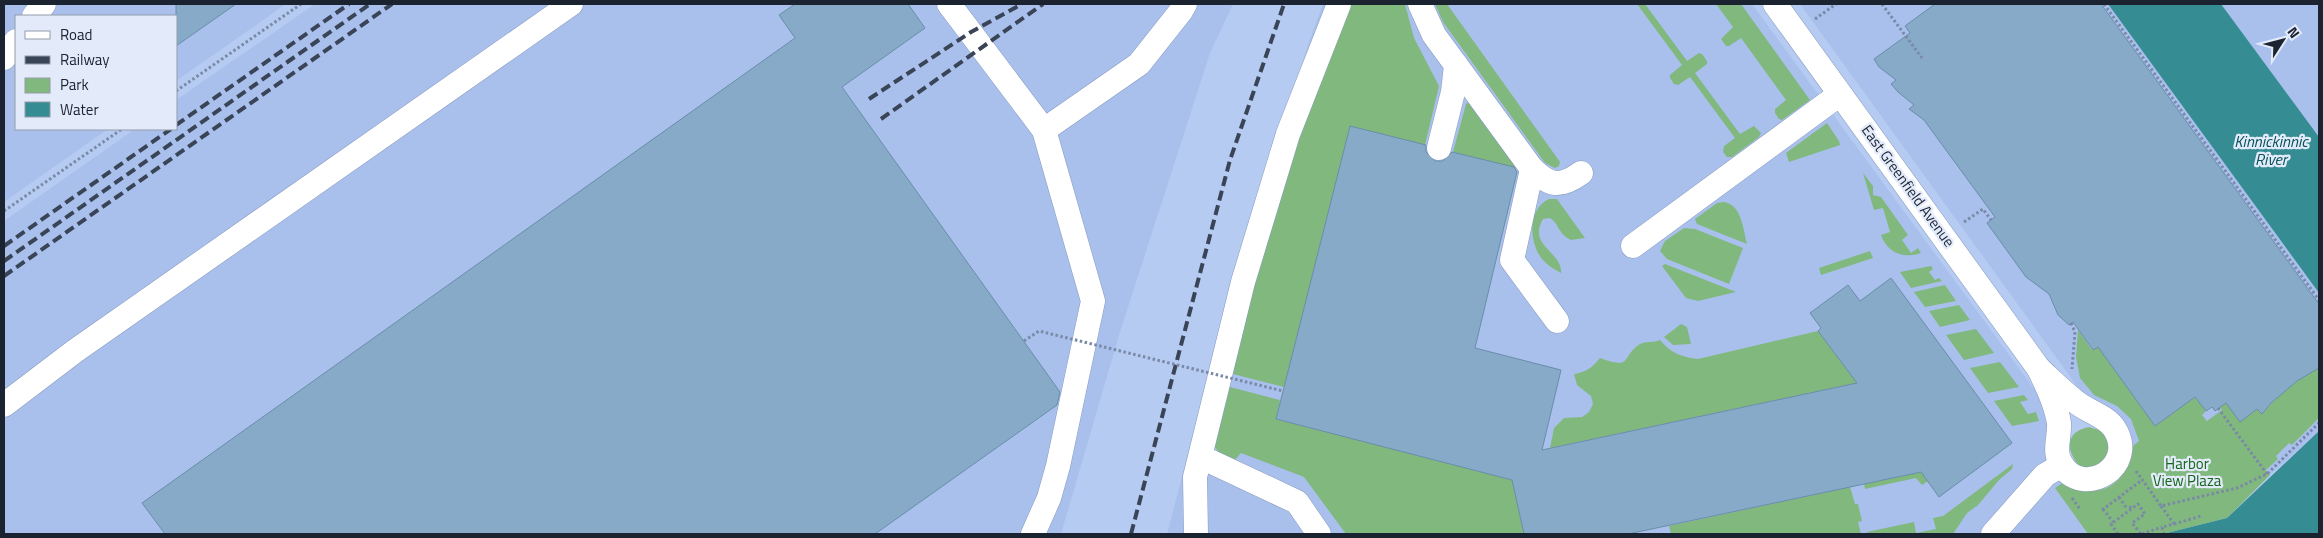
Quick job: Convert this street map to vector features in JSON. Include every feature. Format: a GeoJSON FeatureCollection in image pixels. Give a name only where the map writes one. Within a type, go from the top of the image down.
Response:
{"type":"FeatureCollection","features":[{"type":"Feature","properties":{"kind":"street"},"geometry":{"type":"LineString","coordinates":[[35,15],[44,4]]}},
{"type":"Feature","properties":{"kind":"street"},"geometry":{"type":"LineString","coordinates":[[4,405],[75,351],[570,4]]}},
{"type":"Feature","properties":{"kind":"street"},"geometry":{"type":"LineString","coordinates":[[950,4],[1044,130],[1092,300],[1058,466],[1049,498],[1034,534]]}},
{"type":"Feature","properties":{"kind":"street"},"geometry":{"type":"LineString","coordinates":[[1044,130],[1139,64],[1185,4]]}},
{"type":"Feature","properties":{"kind":"street"},"geometry":{"type":"LineString","coordinates":[[1196,534],[1195,477],[1242,282],[1288,134],[1339,4]]}},
{"type":"Feature","properties":{"kind":"street"},"geometry":{"type":"LineString","coordinates":[[1420,4],[1434,35],[1532,169],[1544,180],[1556,183],[1569,181],[1581,172]]}},
{"type":"Feature","properties":{"kind":"street","name":"East Greenfield Avenue"},"geometry":{"type":"LineString","coordinates":[[1793,11],[1840,94],[2039,369],[2076,403],[2105,418],[2112,425],[2121,444],[2118,459]]}},
{"type":"Feature","properties":{"kind":"street"},"geometry":{"type":"LineString","coordinates":[[4,58],[15,42]]}},
{"type":"Feature","properties":{"kind":"street"},"geometry":{"type":"LineString","coordinates":[[1439,148],[1453,92],[1456,65]]}},
{"type":"Feature","properties":{"kind":"street"},"geometry":{"type":"LineString","coordinates":[[1633,246],[1840,94]]}},
{"type":"Feature","properties":{"kind":"street"},"geometry":{"type":"LineString","coordinates":[[1532,169],[1512,260],[1557,322]]}},
{"type":"Feature","properties":{"kind":"street","name":"East Greenfield Avenue"},"geometry":{"type":"LineString","coordinates":[[2039,369],[2055,408],[2059,433],[2056,444],[2057,455],[2062,465]]}},
{"type":"Feature","properties":{"kind":"street"},"geometry":{"type":"LineString","coordinates":[[1201,457],[1297,502],[1319,534]]}},
{"type":"Feature","properties":{"kind":"street"},"geometry":{"type":"LineString","coordinates":[[1992,534],[2045,475],[2062,465],[2070,473],[2080,478],[2091,479],[2101,477],[2110,471],[2118,459]]}},
{"type":"Feature","properties":{"kind":"path"},"geometry":{"type":"LineString","coordinates":[[178,89],[301,4]]}},
{"type":"Feature","properties":{"kind":"path"},"geometry":{"type":"LineString","coordinates":[[1793,11],[1836,4]]}},
{"type":"Feature","properties":{"kind":"path"},"geometry":{"type":"LineString","coordinates":[[1882,4],[1922,58]]}},
{"type":"Feature","properties":{"kind":"path"},"geometry":{"type":"LineString","coordinates":[[2104,4],[2319,300]]}},
{"type":"Feature","properties":{"kind":"path"},"geometry":{"type":"LineString","coordinates":[[4,211],[121,130]]}},
{"type":"Feature","properties":{"kind":"path"},"geometry":{"type":"LineString","coordinates":[[1964,222],[1983,209],[1991,220]]}},
{"type":"Feature","properties":{"kind":"path"},"geometry":{"type":"LineString","coordinates":[[2071,323],[2075,332],[2072,372]]}},
{"type":"Feature","properties":{"kind":"path"},"geometry":{"type":"LineString","coordinates":[[1024,341],[1039,331],[1283,391]]}},
{"type":"Feature","properties":{"kind":"path"},"geometry":{"type":"LineString","coordinates":[[2218,408],[2267,474]]}},
{"type":"Feature","properties":{"kind":"path"},"geometry":{"type":"LineString","coordinates":[[2161,506],[2237,488],[2267,474],[2319,423]]}},
{"type":"Feature","properties":{"kind":"path"},"geometry":{"type":"LineString","coordinates":[[2118,459],[2133,467],[2174,524]]}},
{"type":"Feature","properties":{"kind":"path"},"geometry":{"type":"LineString","coordinates":[[2113,522],[2102,510],[2142,480]]}},
{"type":"Feature","properties":{"kind":"path"},"geometry":{"type":"LineString","coordinates":[[2119,497],[2125,506],[2133,508]]}},
{"type":"Feature","properties":{"kind":"path"},"geometry":{"type":"LineString","coordinates":[[2118,534],[2110,524],[2138,504],[2145,514],[2132,523],[2141,534],[2201,516]]}},
{"type":"Feature","properties":{"kind":"path"},"geometry":{"type":"LineString","coordinates":[[2162,527],[2164,534]]}},
{"type":"Feature","properties":{"kind":"shaded area"},"geometry":{"type":"Polygon","coordinates":[[[4,4],[286,4],[178,80],[178,15],[15,15],[15,130],[107,130],[4,202],[4,4]]]}},
{"type":"Feature","properties":{"kind":"shaded area"},"geometry":{"type":"Polygon","coordinates":[[[315,4],[1233,4],[1210,53],[1120,332],[1061,534],[4,534],[4,221],[134,130],[178,130],[178,99],[315,4]]]}},
{"type":"Feature","properties":{"kind":"shaded area"},"geometry":{"type":"Polygon","coordinates":[[[1323,4],[1752,4],[2043,401],[2065,481],[2055,488],[2088,534],[1167,534],[1238,263],[1323,4]]]}},
{"type":"Feature","properties":{"kind":"shaded area"},"geometry":{"type":"Polygon","coordinates":[[[1800,4],[2108,4],[2319,293],[2319,431],[2270,475],[2223,410],[2207,421],[2193,403],[2133,446],[2130,430],[2122,419],[2082,393],[1800,4]]]}},
{"type":"Feature","properties":{"kind":"shaded area"},"geometry":{"type":"Polygon","coordinates":[[[2221,4],[2319,4],[2319,137],[2221,4]]]}},
{"type":"Feature","properties":{"kind":"green space"},"geometry":{"type":"Polygon","coordinates":[[[1347,4],[1405,4],[1414,38],[1439,86],[1425,145],[1350,126],[1284,387],[1229,373],[1266,227],[1347,4]]]}},
{"type":"Feature","properties":{"kind":"green space"},"geometry":{"type":"Polygon","coordinates":[[[1435,4],[1447,4],[1560,162],[1559,166],[1555,168],[1545,163],[1443,22],[1435,4]]]}},
{"type":"Feature","properties":{"kind":"green space"},"geometry":{"type":"Polygon","coordinates":[[[1637,4],[1645,4],[1687,61],[1699,53],[1702,54],[1707,64],[1695,73],[1740,134],[1754,126],[1761,133],[1759,137],[1732,157],[1727,157],[1723,152],[1724,146],[1735,138],[1690,77],[1678,85],[1674,84],[1670,75],[1682,65],[1637,4]]]}},
{"type":"Feature","properties":{"kind":"green space"},"geometry":{"type":"Polygon","coordinates":[[[1716,4],[1741,4],[1810,100],[1782,120],[1779,119],[1775,109],[1786,100],[1741,38],[1726,46],[1721,39],[1733,27],[1716,4]]]}},
{"type":"Feature","properties":{"kind":"green space"},"geometry":{"type":"Polygon","coordinates":[[[1469,102],[1519,169],[1453,152],[1466,104],[1469,102]]]}},
{"type":"Feature","properties":{"kind":"green space"},"geometry":{"type":"Polygon","coordinates":[[[1827,123],[1840,145],[1789,162],[1786,153],[1827,123]]]}},
{"type":"Feature","properties":{"kind":"green space"},"geometry":{"type":"Polygon","coordinates":[[[1863,173],[1873,186],[1873,195],[1881,197],[1908,235],[1902,240],[1911,253],[1918,248],[1921,253],[1902,255],[1887,246],[1881,235],[1890,232],[1883,208],[1874,210],[1863,173]]]}},
{"type":"Feature","properties":{"kind":"green space"},"geometry":{"type":"Polygon","coordinates":[[[1549,199],[1557,199],[1585,238],[1571,240],[1564,235],[1550,218],[1543,219],[1539,228],[1539,236],[1557,260],[1561,273],[1542,259],[1533,235],[1532,226],[1537,210],[1549,199]]]}},
{"type":"Feature","properties":{"kind":"green space"},"geometry":{"type":"Polygon","coordinates":[[[1724,202],[1735,208],[1741,218],[1747,244],[1697,224],[1695,219],[1717,203],[1724,202]]]}},
{"type":"Feature","properties":{"kind":"green space"},"geometry":{"type":"Polygon","coordinates":[[[1684,228],[1695,229],[1743,248],[1729,284],[1667,259],[1660,251],[1665,241],[1684,228]]]}},
{"type":"Feature","properties":{"kind":"green space"},"geometry":{"type":"Polygon","coordinates":[[[1870,251],[1873,258],[1821,275],[1819,268],[1870,251]]]}},
{"type":"Feature","properties":{"kind":"green space"},"geometry":{"type":"Polygon","coordinates":[[[1665,264],[1736,292],[1698,301],[1686,298],[1662,266],[1665,264]]]}},
{"type":"Feature","properties":{"kind":"green space"},"geometry":{"type":"Polygon","coordinates":[[[1931,266],[1933,269],[1929,272],[1935,280],[1939,278],[1942,281],[1911,288],[1900,272],[1931,266]]]}},
{"type":"Feature","properties":{"kind":"green space"},"geometry":{"type":"Polygon","coordinates":[[[1945,285],[1956,301],[1925,307],[1914,292],[1945,285]]]}},
{"type":"Feature","properties":{"kind":"green space"},"geometry":{"type":"Polygon","coordinates":[[[1959,305],[1970,320],[1940,327],[1929,311],[1959,305]]]}},
{"type":"Feature","properties":{"kind":"green space"},"geometry":{"type":"Polygon","coordinates":[[[1681,324],[1687,327],[1691,344],[1673,345],[1664,337],[1681,324]]]}},
{"type":"Feature","properties":{"kind":"green space"},"geometry":{"type":"Polygon","coordinates":[[[1976,329],[1994,353],[1964,360],[1946,335],[1976,329]]]}},
{"type":"Feature","properties":{"kind":"green space","name":"Harbor View Plaza"},"geometry":{"type":"Polygon","coordinates":[[[2078,330],[2092,350],[2098,347],[2155,426],[2195,397],[2206,411],[2202,415],[2207,421],[2222,410],[2220,407],[2223,399],[2240,421],[2257,409],[2262,414],[2288,388],[2319,368],[2319,418],[2292,445],[2289,443],[2276,456],[2278,459],[2266,470],[2270,475],[2227,518],[2163,534],[2088,534],[2055,488],[2065,481],[2087,490],[2097,490],[2113,484],[2125,471],[2133,446],[2139,441],[2131,419],[2117,406],[2094,395],[2080,378],[2076,357],[2078,330]]]}},
{"type":"Feature","properties":{"kind":"green space"},"geometry":{"type":"Polygon","coordinates":[[[1818,331],[1857,383],[1550,448],[1554,428],[1564,418],[1582,417],[1589,412],[1593,404],[1591,396],[1577,385],[1574,374],[1588,369],[1600,358],[1618,363],[1622,362],[1640,344],[1660,340],[1677,354],[1698,359],[1818,331]]]}},
{"type":"Feature","properties":{"kind":"green space"},"geometry":{"type":"Polygon","coordinates":[[[2000,362],[2019,387],[1988,393],[1970,368],[2000,362]]]}},
{"type":"Feature","properties":{"kind":"green space"},"geometry":{"type":"Polygon","coordinates":[[[1226,386],[1280,400],[1276,419],[1512,480],[1524,534],[1346,534],[1304,477],[1241,453],[1233,462],[1221,455],[1211,442],[1226,386]]]}},
{"type":"Feature","properties":{"kind":"green space"},"geometry":{"type":"Polygon","coordinates":[[[2024,395],[2028,400],[2020,402],[2028,414],[2036,412],[2039,421],[2012,426],[1994,401],[2024,395]]]}},
{"type":"Feature","properties":{"kind":"green space"},"geometry":{"type":"Polygon","coordinates":[[[2089,427],[2102,431],[2112,450],[2101,467],[2080,467],[2070,449],[2071,438],[2075,433],[2089,427]]]}},
{"type":"Feature","properties":{"kind":"green space"},"geometry":{"type":"Polygon","coordinates":[[[2013,464],[2012,469],[1999,480],[1978,505],[1967,513],[1953,534],[1867,534],[1867,532],[1914,522],[1916,533],[1936,529],[1933,518],[1943,516],[2013,464]]]}},
{"type":"Feature","properties":{"kind":"green space"},"geometry":{"type":"Polygon","coordinates":[[[1921,472],[1928,481],[1922,485],[1916,478],[1865,489],[1864,484],[1921,472]]]}},
{"type":"Feature","properties":{"kind":"green space"},"geometry":{"type":"Polygon","coordinates":[[[1850,487],[1855,504],[1858,504],[1862,521],[1858,522],[1861,534],[1671,534],[1669,526],[1850,487]]]}},
{"type":"Feature","properties":{"kind":"water","name":"Kinnickinnic River"},"geometry":{"type":"Polygon","coordinates":[[[2108,4],[2221,4],[2319,137],[2319,293],[2108,4]]]}},
{"type":"Feature","properties":{"kind":"water"},"geometry":{"type":"Polygon","coordinates":[[[2319,431],[2319,534],[2163,534],[2227,518],[2319,431]]]}},
{"type":"Feature","properties":{"kind":"building"},"geometry":{"type":"Polygon","coordinates":[[[176,4],[236,4],[178,45],[178,15],[176,15],[176,4]]]}},
{"type":"Feature","properties":{"kind":"building"},"geometry":{"type":"Polygon","coordinates":[[[795,4],[908,4],[925,28],[842,87],[1060,392],[1057,405],[875,534],[165,534],[142,503],[795,38],[779,15],[795,4]]]}},
{"type":"Feature","properties":{"kind":"building"},"geometry":{"type":"Polygon","coordinates":[[[1935,4],[2101,4],[2319,304],[2319,368],[2297,381],[2271,403],[2262,414],[2257,409],[2240,422],[2226,403],[2215,411],[2212,407],[2206,411],[2195,397],[2155,426],[2098,347],[2093,350],[2073,322],[2069,325],[2058,315],[2049,294],[2026,277],[1987,223],[1995,217],[1924,120],[1909,109],[1914,105],[1891,84],[1896,80],[1879,67],[1874,59],[1910,33],[1905,26],[1935,4]]]}},
{"type":"Feature","properties":{"kind":"building"},"geometry":{"type":"Polygon","coordinates":[[[1350,126],[1426,145],[1426,152],[1435,161],[1443,161],[1452,152],[1514,167],[1517,172],[1475,348],[1561,370],[1542,450],[1857,383],[1818,331],[1821,328],[1810,313],[1848,285],[1860,301],[1891,278],[2012,443],[1939,497],[1921,472],[1628,534],[1524,534],[1512,480],[1276,419],[1350,126]]]}},
{"type":"Feature","properties":{"kind":"railway"},"geometry":{"type":"LineString","coordinates":[[178,124],[349,4]]}},
{"type":"Feature","properties":{"kind":"railway"},"geometry":{"type":"LineString","coordinates":[[4,261],[370,4]]}},
{"type":"Feature","properties":{"kind":"railway"},"geometry":{"type":"LineString","coordinates":[[4,276],[392,4]]}},
{"type":"Feature","properties":{"kind":"railway"},"geometry":{"type":"LineString","coordinates":[[869,99],[971,32],[1022,4]]}},
{"type":"Feature","properties":{"kind":"railway"},"geometry":{"type":"LineString","coordinates":[[881,119],[1043,4]]}},
{"type":"Feature","properties":{"kind":"railway"},"geometry":{"type":"LineString","coordinates":[[1131,534],[1230,160],[1284,4]]}},
{"type":"Feature","properties":{"kind":"railway"},"geometry":{"type":"LineString","coordinates":[[4,246],[170,130]]}}]}
